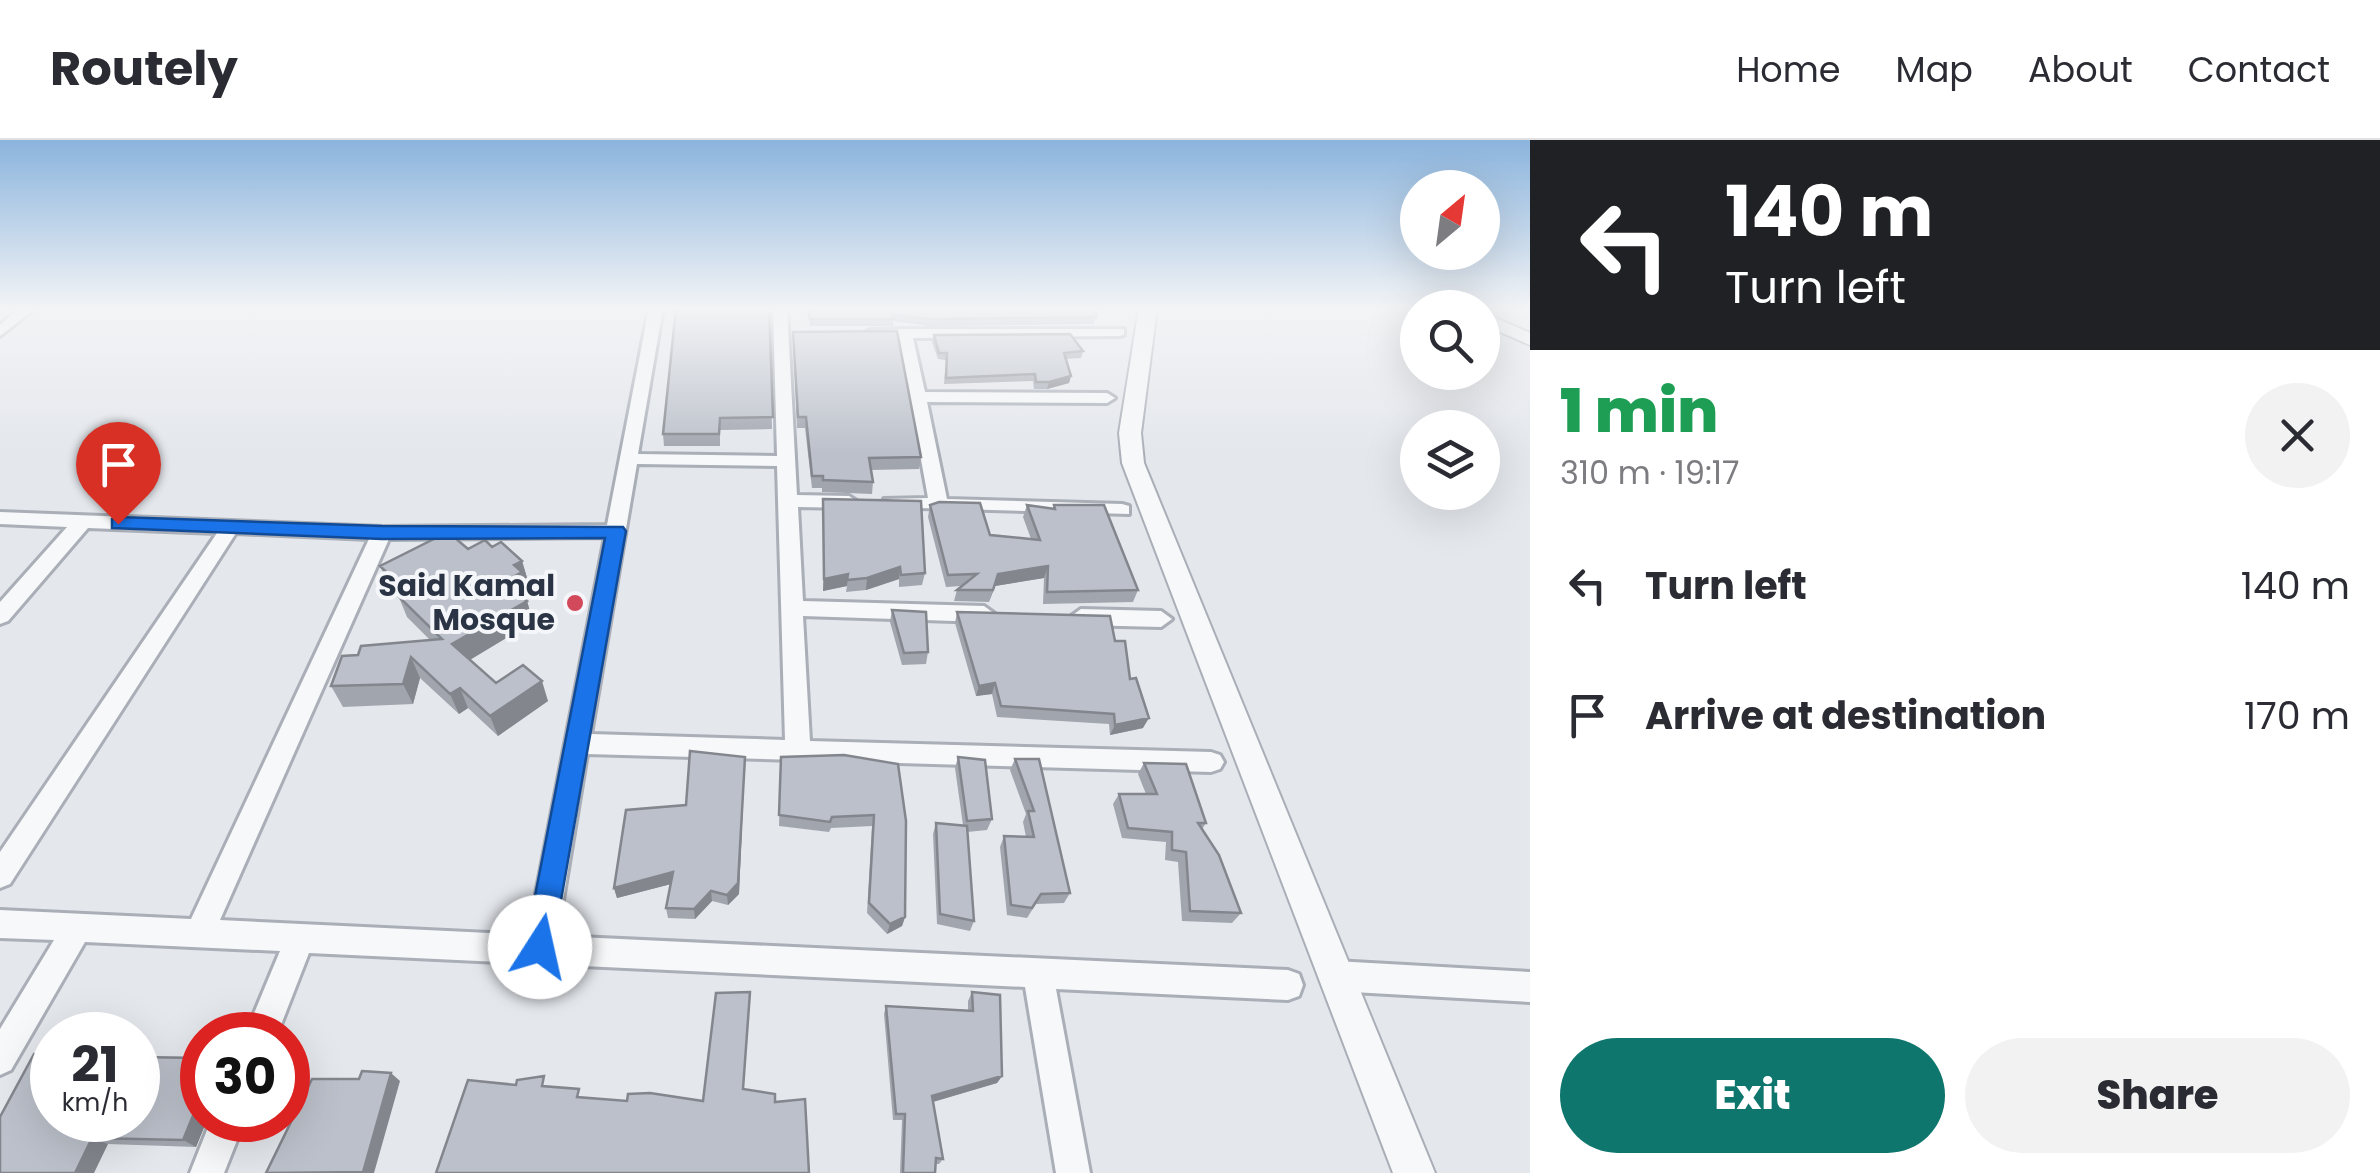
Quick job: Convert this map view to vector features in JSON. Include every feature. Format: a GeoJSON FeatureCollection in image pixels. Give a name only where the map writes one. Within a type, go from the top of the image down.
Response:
{"type":"FeatureCollection","features":[{"type":"Feature","properties":{"kind":"street"},"geometry":{"type":"LineString","coordinates":[[540,947],[648,356]]}},
{"type":"Feature","properties":{"kind":"street"},"geometry":{"type":"LineString","coordinates":[[789,356],[786,461],[798,748]]}},
{"type":"Feature","properties":{"kind":"street"},"geometry":{"type":"LineString","coordinates":[[909,356],[938,503]]}},
{"type":"Feature","properties":{"kind":"street"},"geometry":{"type":"LineString","coordinates":[[1141,356],[1130,433],[1133,463],[1414,1173]]}},
{"type":"Feature","properties":{"kind":"street"},"geometry":{"type":"LineString","coordinates":[[917,397],[1107,398]]}},
{"type":"Feature","properties":{"kind":"street"},"geometry":{"type":"LineString","coordinates":[[629,459],[786,461]]}},
{"type":"Feature","properties":{"kind":"street"},"geometry":{"type":"LineString","coordinates":[[788,501],[1122,510]]}},
{"type":"Feature","properties":{"kind":"street"},"geometry":{"type":"LineString","coordinates":[[0,518],[229,529],[616,531]]}},
{"type":"Feature","properties":{"kind":"street"},"geometry":{"type":"LineString","coordinates":[[0,616],[82,522]]}},
{"type":"Feature","properties":{"kind":"street"},"geometry":{"type":"LineString","coordinates":[[0,875],[229,529]]}},
{"type":"Feature","properties":{"kind":"street"},"geometry":{"type":"LineString","coordinates":[[199,934],[382,532]]}},
{"type":"Feature","properties":{"kind":"street"},"geometry":{"type":"LineString","coordinates":[[792,608],[1006,615]]}},
{"type":"Feature","properties":{"kind":"street"},"geometry":{"type":"LineString","coordinates":[[1064,616],[1161,620]]}},
{"type":"Feature","properties":{"kind":"street"},"geometry":{"type":"LineString","coordinates":[[577,744],[1212,762]]}},
{"type":"Feature","properties":{"kind":"street"},"geometry":{"type":"LineString","coordinates":[[0,924],[1288,985]]}},
{"type":"Feature","properties":{"kind":"street"},"geometry":{"type":"LineString","coordinates":[[0,1059],[78,927]]}},
{"type":"Feature","properties":{"kind":"street"},"geometry":{"type":"LineString","coordinates":[[271,1012],[300,939]]}},
{"type":"Feature","properties":{"kind":"street"},"geometry":{"type":"LineString","coordinates":[[1038,975],[1074,1173]]}},
{"type":"Feature","properties":{"kind":"street"},"geometry":{"type":"LineString","coordinates":[[1335,976],[1530,986]]}},
{"type":"Feature","properties":{"kind":"street"},"geometry":{"type":"LineString","coordinates":[[207,1173],[219,1142]]}},
{"type":"Feature","properties":{"kind":"building"},"geometry":{"type":"Polygon","coordinates":[[[671,356],[771,356],[773,417],[720,418],[719,434],[663,434],[671,356]]]}},
{"type":"Feature","properties":{"kind":"building"},"geometry":{"type":"Polygon","coordinates":[[[794,356],[902,356],[921,457],[869,458],[873,482],[823,480],[823,476],[812,476],[806,417],[798,417],[794,356]]]}},
{"type":"Feature","properties":{"kind":"building"},"geometry":{"type":"Polygon","coordinates":[[[947,356],[1065,356],[1071,376],[1049,382],[1036,382],[1035,374],[946,378],[947,356]]]}},
{"type":"Feature","properties":{"kind":"building"},"geometry":{"type":"Polygon","coordinates":[[[823,499],[921,501],[925,573],[901,575],[900,567],[867,578],[847,580],[848,574],[824,579],[823,499]]]}},
{"type":"Feature","properties":{"kind":"building"},"geometry":{"type":"Polygon","coordinates":[[[980,503],[990,535],[1040,540],[1027,505],[1055,509],[1054,505],[1104,505],[1138,590],[1047,592],[1048,566],[998,574],[993,590],[957,590],[977,574],[948,575],[930,505],[980,503]]]}},
{"type":"Feature","properties":{"kind":"building"},"geometry":{"type":"Polygon","coordinates":[[[448,532],[468,549],[485,540],[492,547],[501,542],[522,561],[514,565],[522,572],[504,582],[527,601],[452,644],[496,683],[523,665],[542,681],[490,716],[460,688],[450,694],[411,657],[403,684],[331,686],[342,656],[358,655],[361,646],[442,639],[398,596],[406,591],[380,566],[448,532]]]}},
{"type":"Feature","properties":{"kind":"building"},"geometry":{"type":"Polygon","coordinates":[[[892,610],[926,612],[928,652],[904,653],[892,610]]]}},
{"type":"Feature","properties":{"kind":"building"},"geometry":{"type":"Polygon","coordinates":[[[957,612],[1110,616],[1115,641],[1125,641],[1130,679],[1136,678],[1149,718],[1115,725],[1114,714],[1001,706],[995,683],[979,686],[957,612]]]}},
{"type":"Feature","properties":{"kind":"building"},"geometry":{"type":"Polygon","coordinates":[[[690,751],[745,757],[738,883],[727,895],[711,891],[694,909],[666,908],[673,872],[614,888],[626,810],[686,805],[690,751]]]}},
{"type":"Feature","properties":{"kind":"building"},"geometry":{"type":"Polygon","coordinates":[[[844,755],[898,764],[906,821],[905,917],[890,924],[869,903],[874,815],[832,817],[830,822],[779,815],[781,757],[844,755]]]}},
{"type":"Feature","properties":{"kind":"building"},"geometry":{"type":"Polygon","coordinates":[[[958,757],[985,760],[992,819],[967,821],[958,757]]]}},
{"type":"Feature","properties":{"kind":"building"},"geometry":{"type":"Polygon","coordinates":[[[1015,759],[1039,759],[1070,893],[1041,894],[1032,908],[1011,905],[1004,836],[1034,837],[1028,811],[1034,811],[1015,759]]]}},
{"type":"Feature","properties":{"kind":"building"},"geometry":{"type":"Polygon","coordinates":[[[1144,763],[1186,764],[1206,823],[1198,823],[1219,855],[1241,913],[1190,911],[1186,852],[1172,850],[1172,832],[1128,828],[1119,794],[1157,794],[1144,763]]]}},
{"type":"Feature","properties":{"kind":"building"},"geometry":{"type":"Polygon","coordinates":[[[936,823],[967,826],[974,921],[940,914],[936,823]]]}},
{"type":"Feature","properties":{"kind":"building"},"geometry":{"type":"Polygon","coordinates":[[[750,992],[743,1089],[775,1094],[775,1102],[805,1099],[809,1173],[436,1173],[468,1080],[516,1085],[517,1080],[544,1076],[542,1086],[579,1089],[577,1097],[627,1101],[628,1094],[650,1093],[703,1101],[716,993],[750,992]]]}},
{"type":"Feature","properties":{"kind":"building"},"geometry":{"type":"Polygon","coordinates":[[[972,992],[1000,995],[1002,1076],[932,1096],[943,1159],[936,1158],[935,1173],[903,1173],[905,1114],[896,1114],[886,1006],[973,1011],[972,992]]]}},
{"type":"Feature","properties":{"kind":"building"},"geometry":{"type":"Polygon","coordinates":[[[160,1057],[180,1058],[180,1140],[160,1139],[160,1057]]]}},
{"type":"Feature","properties":{"kind":"building"},"geometry":{"type":"Polygon","coordinates":[[[30,1061],[30,1142],[90,1142],[75,1173],[0,1173],[0,1117],[30,1061]]]}},
{"type":"Feature","properties":{"kind":"building"},"geometry":{"type":"Polygon","coordinates":[[[362,1071],[391,1073],[363,1172],[266,1173],[281,1142],[310,1142],[312,1079],[359,1079],[362,1071]]]}},
{"type":"Feature","properties":{"kind":"place","name":"Said Kamal Mosque"},"geometry":{"type":"Point","coordinates":[575,603]}},
{"type":"Feature","properties":{"kind":"route"},"geometry":{"type":"LineString","coordinates":[[118,524],[382,532],[616,531],[540,947]]}}]}
